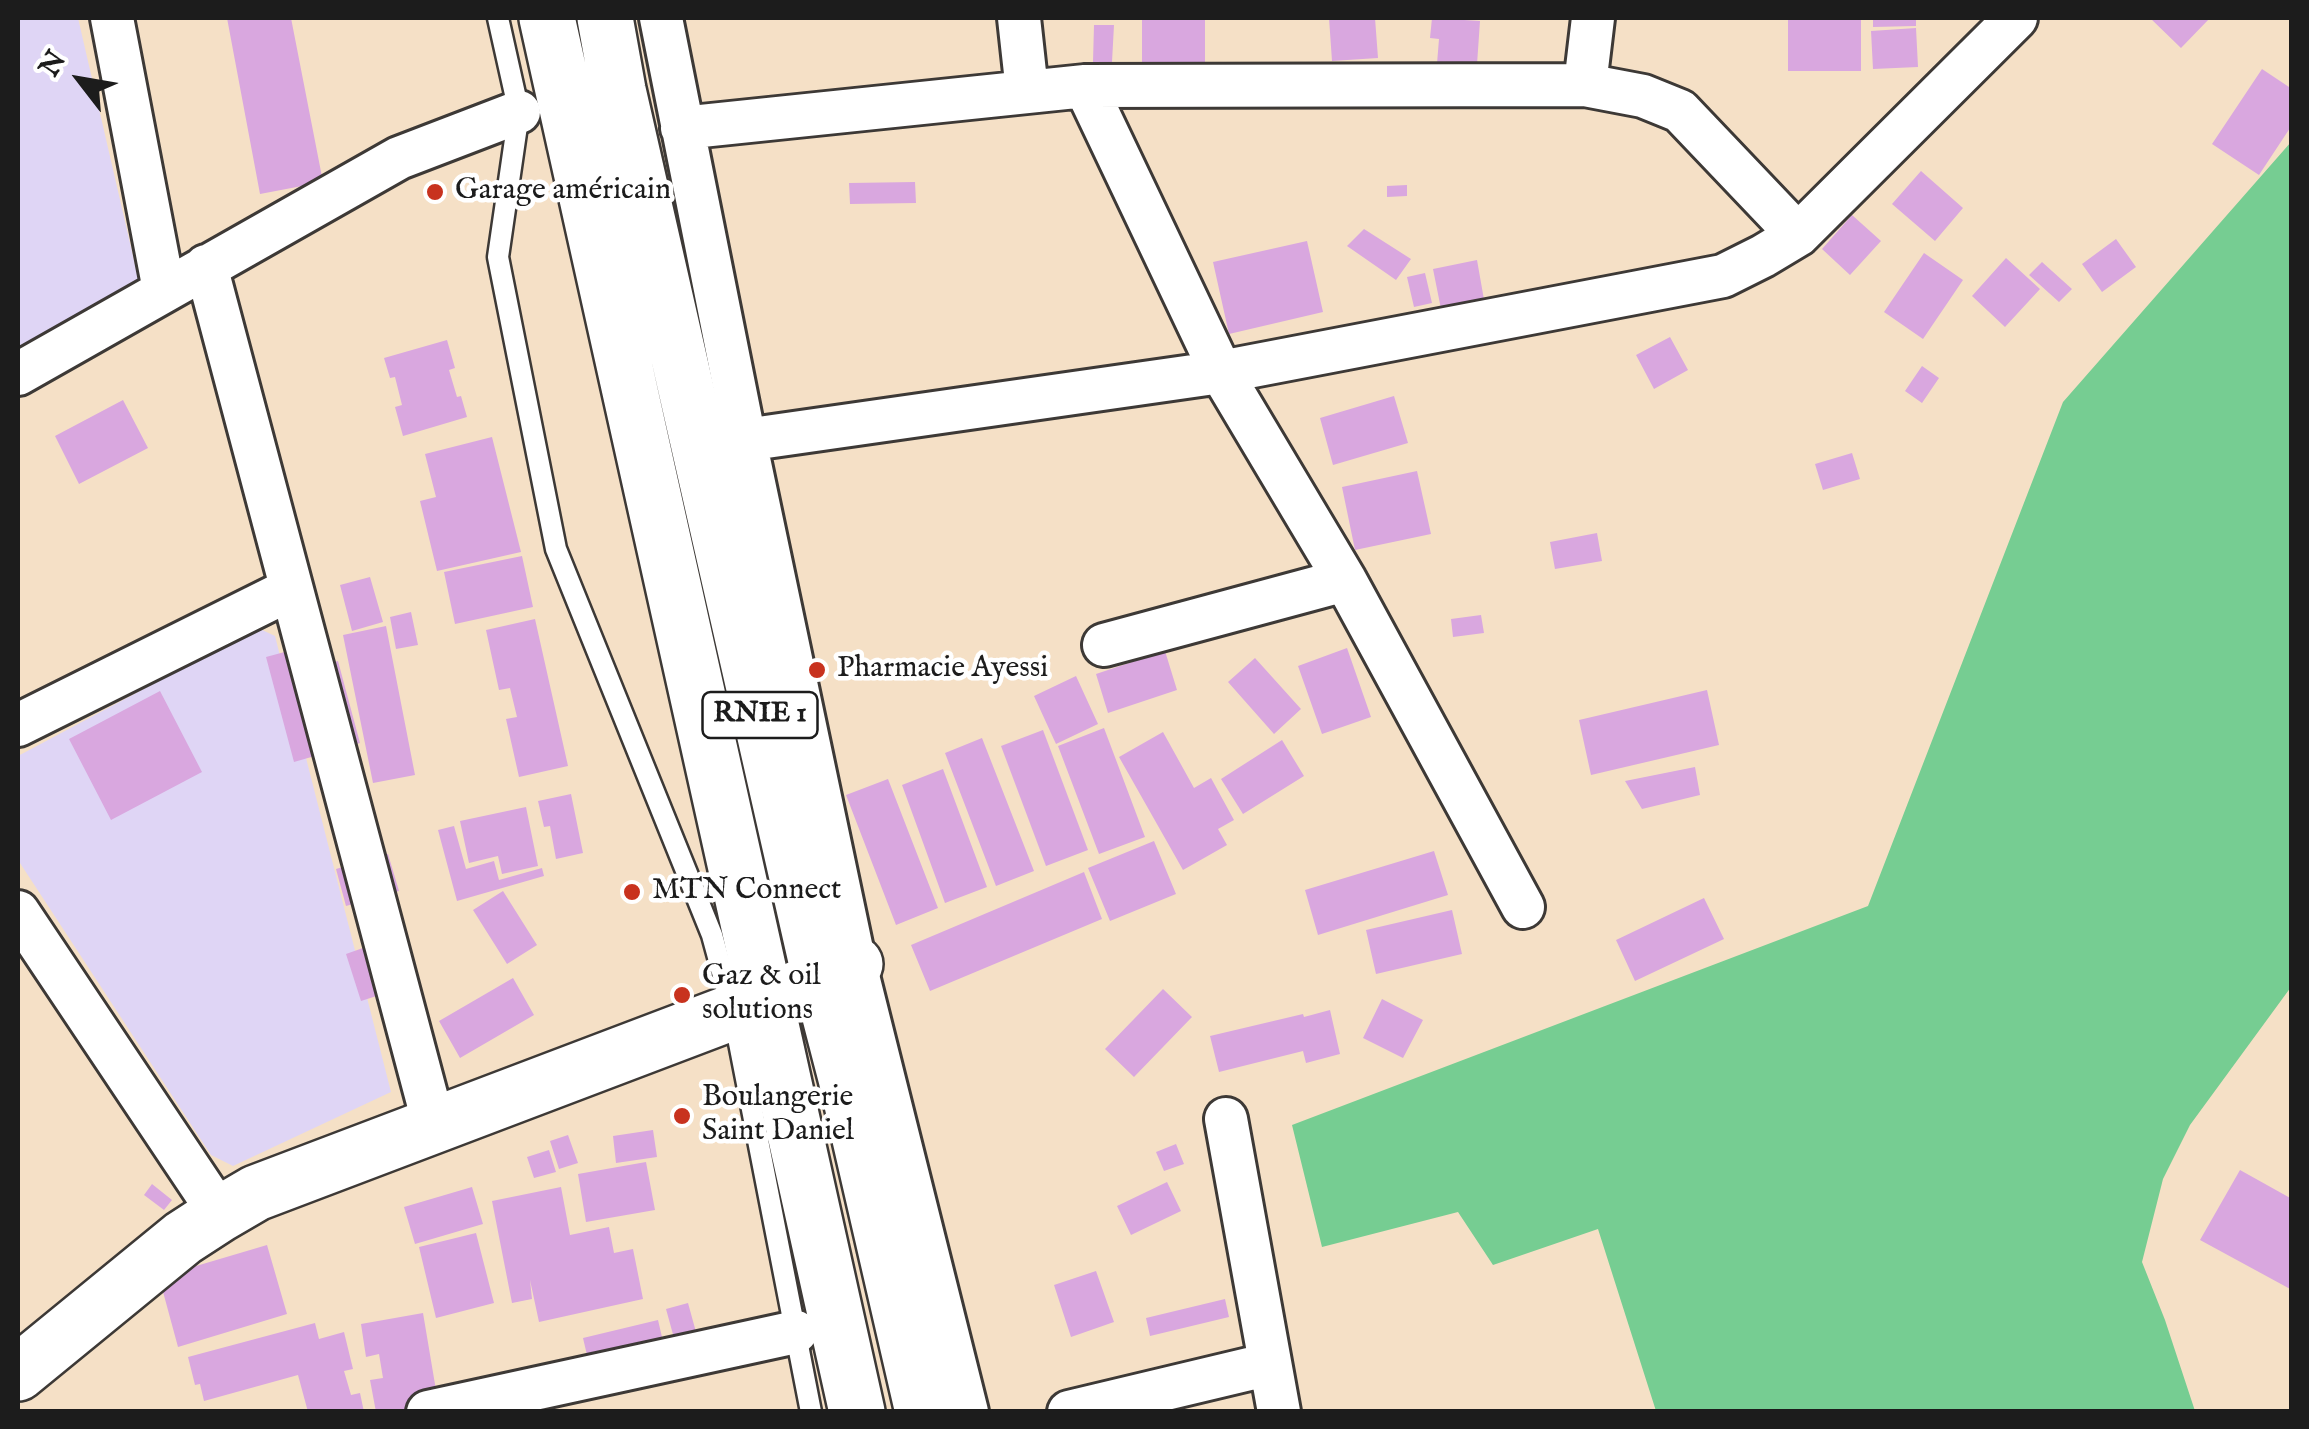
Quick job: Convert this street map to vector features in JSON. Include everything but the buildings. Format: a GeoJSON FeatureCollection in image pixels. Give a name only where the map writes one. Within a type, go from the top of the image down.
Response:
{"type":"FeatureCollection","features":[{"type":"Feature","properties":{"kind":"main road","name":"RNIE 1"},"geometry":{"type":"LineString","coordinates":[[546,18],[749,1008],[856,1412]]}},
{"type":"Feature","properties":{"kind":"main road","name":"RNIE 1"},"geometry":{"type":"LineString","coordinates":[[606,18],[618,90],[838,971],[846,1078],[923,1412]]}},
{"type":"Feature","properties":{"kind":"main road"},"geometry":{"type":"LineString","coordinates":[[18,1373],[183,1238],[256,1193],[838,971]]}},
{"type":"Feature","properties":{"kind":"street"},"geometry":{"type":"LineString","coordinates":[[112,18],[164,290]]}},
{"type":"Feature","properties":{"kind":"street"},"geometry":{"type":"LineString","coordinates":[[661,18],[745,440],[838,971],[968,1412]]}},
{"type":"Feature","properties":{"kind":"street"},"geometry":{"type":"LineString","coordinates":[[1018,18],[1027,91]]}},
{"type":"Feature","properties":{"kind":"street"},"geometry":{"type":"LineString","coordinates":[[1585,85],[1593,18]]}},
{"type":"Feature","properties":{"kind":"street"},"geometry":{"type":"LineString","coordinates":[[745,440],[1221,372],[1722,276],[1798,235],[2016,18]]}},
{"type":"Feature","properties":{"kind":"street"},"geometry":{"type":"LineString","coordinates":[[682,128],[1085,86],[1585,85],[1643,96],[1680,110],[1798,235]]}},
{"type":"Feature","properties":{"kind":"street"},"geometry":{"type":"LineString","coordinates":[[1085,86],[1221,372],[1344,580],[1523,906]]}},
{"type":"Feature","properties":{"kind":"street"},"geometry":{"type":"LineString","coordinates":[[18,374],[399,158],[519,112]]}},
{"type":"Feature","properties":{"kind":"street"},"geometry":{"type":"LineString","coordinates":[[206,266],[434,1125]]}},
{"type":"Feature","properties":{"kind":"street"},"geometry":{"type":"LineString","coordinates":[[1104,645],[1344,580]]}},
{"type":"Feature","properties":{"kind":"street"},"geometry":{"type":"LineString","coordinates":[[18,725],[292,589]]}},
{"type":"Feature","properties":{"kind":"street"},"geometry":{"type":"LineString","coordinates":[[18,912],[220,1214]]}},
{"type":"Feature","properties":{"kind":"street"},"geometry":{"type":"LineString","coordinates":[[1226,1119],[1280,1412]]}},
{"type":"Feature","properties":{"kind":"street"},"geometry":{"type":"LineString","coordinates":[[428,1412],[796,1332]]}},
{"type":"Feature","properties":{"kind":"street"},"geometry":{"type":"LineString","coordinates":[[1069,1412],[1270,1364]]}},
{"type":"Feature","properties":{"kind":"lane"},"geometry":{"type":"LineString","coordinates":[[498,18],[519,112],[498,257],[556,549],[712,935],[749,1008],[811,1412]]}},
{"type":"Feature","properties":{"kind":"shaded area"},"geometry":{"type":"Polygon","coordinates":[[[18,18],[78,18],[139,282],[18,349],[18,18]]]}},
{"type":"Feature","properties":{"kind":"shaded area"},"geometry":{"type":"Polygon","coordinates":[[[258,628],[275,636],[391,1092],[233,1166],[211,1155],[18,860],[18,756],[258,628]]]}},
{"type":"Feature","properties":{"kind":"green space"},"geometry":{"type":"Polygon","coordinates":[[[2291,142],[2291,987],[2190,1125],[2163,1179],[2142,1262],[2195,1411],[1656,1411],[1598,1229],[1493,1265],[1458,1212],[1322,1247],[1292,1125],[1868,906],[2063,402],[2291,142]]]}},
{"type":"Feature","properties":{"kind":"place","name":"Garage américain"},"geometry":{"type":"Point","coordinates":[435,192]}},
{"type":"Feature","properties":{"kind":"place","name":"Pharmacie Ayessi"},"geometry":{"type":"Point","coordinates":[817,670]}},
{"type":"Feature","properties":{"kind":"place","name":"MTN Connect"},"geometry":{"type":"Point","coordinates":[632,892]}},
{"type":"Feature","properties":{"kind":"place","name":"Gaz & oil solutions"},"geometry":{"type":"Point","coordinates":[682,995]}},
{"type":"Feature","properties":{"kind":"place","name":"Boulangerie Saint Daniel"},"geometry":{"type":"Point","coordinates":[682,1116]}}]}
